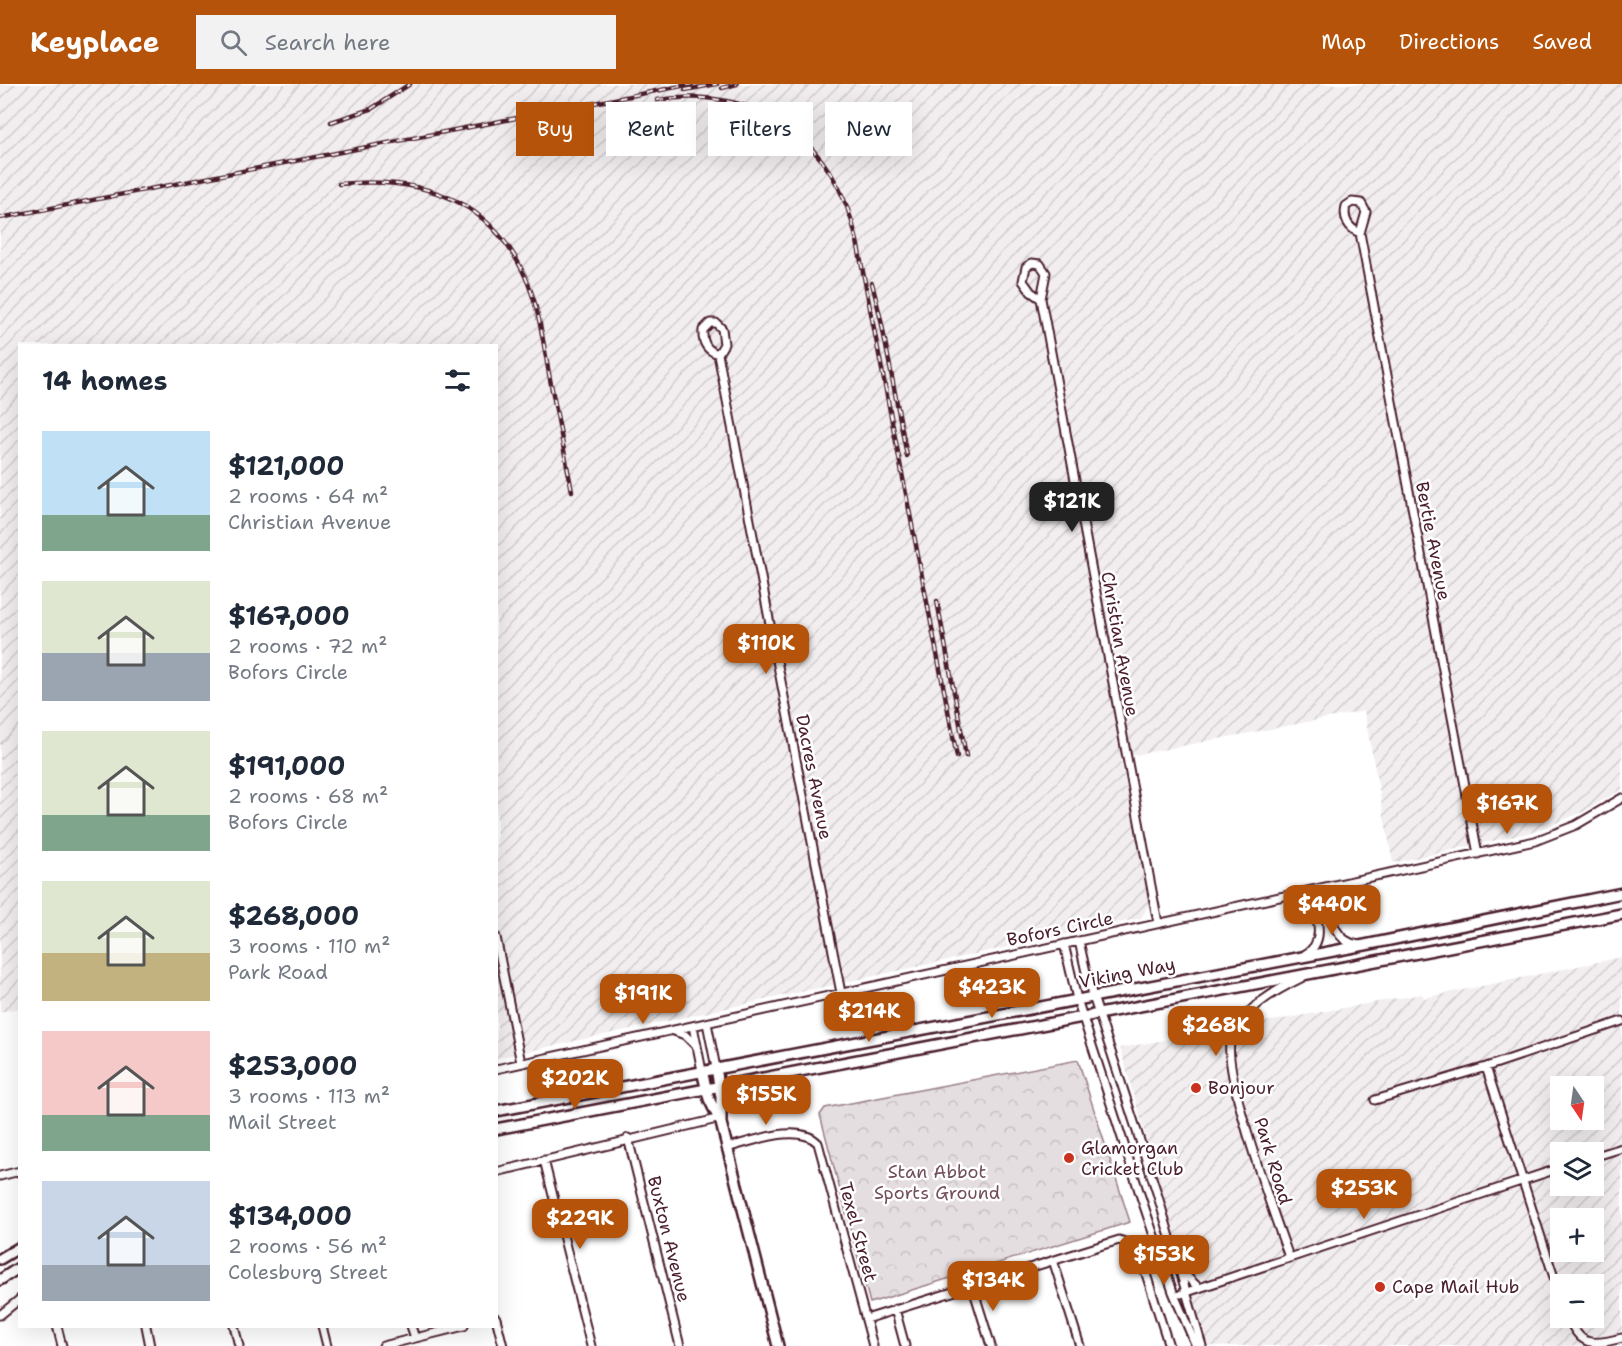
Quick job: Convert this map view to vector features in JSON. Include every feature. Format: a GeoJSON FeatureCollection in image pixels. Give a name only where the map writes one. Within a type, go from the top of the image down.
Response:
{"type":"FeatureCollection","features":[{"type":"Feature","properties":{"kind":"main road","name":"Viking Way"},"geometry":{"type":"LineString","coordinates":[[498,1111],[1365,945],[1622,893]]}},
{"type":"Feature","properties":{"kind":"main road","name":"Viking Way"},"geometry":{"type":"LineString","coordinates":[[498,1129],[1099,1012],[1622,914]]}},
{"type":"Feature","properties":{"kind":"main road"},"geometry":{"type":"LineString","coordinates":[[716,1068],[720,1086],[720,1120]]}},
{"type":"Feature","properties":{"kind":"main road"},"geometry":{"type":"LineString","coordinates":[[702,1071],[706,1088],[720,1120],[778,1346]]}},
{"type":"Feature","properties":{"kind":"main road"},"geometry":{"type":"LineString","coordinates":[[0,1259],[18,1248]]}},
{"type":"Feature","properties":{"kind":"main road"},"geometry":{"type":"LineString","coordinates":[[0,1280],[18,1268]]}},
{"type":"Feature","properties":{"kind":"street","name":"Bertie Avenue"},"geometry":{"type":"LineString","coordinates":[[1360,233],[1478,854]]}},
{"type":"Feature","properties":{"kind":"street","name":"Christian Avenue"},"geometry":{"type":"LineString","coordinates":[[1041,299],[1029,290],[1023,281],[1026,267],[1032,263],[1040,264],[1046,273],[1041,299],[1158,923]]}},
{"type":"Feature","properties":{"kind":"street","name":"Dacres Avenue"},"geometry":{"type":"LineString","coordinates":[[718,354],[841,993]]}},
{"type":"Feature","properties":{"kind":"street","name":"Bofors Circle"},"geometry":{"type":"LineString","coordinates":[[498,1069],[1478,854],[1547,837],[1589,819],[1622,798]]}},
{"type":"Feature","properties":{"kind":"street"},"geometry":{"type":"LineString","coordinates":[[1326,888],[1338,934],[1347,942],[1365,945]]}},
{"type":"Feature","properties":{"kind":"street"},"geometry":{"type":"LineString","coordinates":[[1296,958],[1312,950],[1319,939],[1310,891]]}},
{"type":"Feature","properties":{"kind":"street"},"geometry":{"type":"LineString","coordinates":[[1079,941],[1093,996],[1202,1346]]}},
{"type":"Feature","properties":{"kind":"street"},"geometry":{"type":"LineString","coordinates":[[1064,944],[1077,999],[1174,1295],[1196,1346]]}},
{"type":"Feature","properties":{"kind":"street"},"geometry":{"type":"LineString","coordinates":[[498,947],[521,1063]]}},
{"type":"Feature","properties":{"kind":"street","name":"Park Road"},"geometry":{"type":"LineString","coordinates":[[1288,1257],[1233,1079],[1229,1057],[1232,1037],[1245,1017],[1268,997],[1316,971]]}},
{"type":"Feature","properties":{"kind":"street"},"geometry":{"type":"LineString","coordinates":[[1375,1100],[1486,1067],[1622,1021]]}},
{"type":"Feature","properties":{"kind":"street"},"geometry":{"type":"LineString","coordinates":[[707,1023],[716,1068]]}},
{"type":"Feature","properties":{"kind":"street"},"geometry":{"type":"LineString","coordinates":[[693,1026],[702,1071]]}},
{"type":"Feature","properties":{"kind":"street"},"geometry":{"type":"LineString","coordinates":[[671,1031],[685,1035],[698,1048]]}},
{"type":"Feature","properties":{"kind":"street"},"geometry":{"type":"LineString","coordinates":[[1486,1067],[1553,1274]]}},
{"type":"Feature","properties":{"kind":"street"},"geometry":{"type":"LineString","coordinates":[[498,1172],[628,1138],[720,1120]]}},
{"type":"Feature","properties":{"kind":"street","name":"Texel Street"},"geometry":{"type":"LineString","coordinates":[[726,1148],[793,1132],[804,1133],[816,1140],[822,1151],[873,1346]]}},
{"type":"Feature","properties":{"kind":"street","name":"Buxton Avenue"},"geometry":{"type":"LineString","coordinates":[[628,1138],[681,1346]]}},
{"type":"Feature","properties":{"kind":"street"},"geometry":{"type":"LineString","coordinates":[[1604,1154],[1622,1148]]}},
{"type":"Feature","properties":{"kind":"street"},"geometry":{"type":"LineString","coordinates":[[544,1160],[591,1346]]}},
{"type":"Feature","properties":{"kind":"street"},"geometry":{"type":"LineString","coordinates":[[1174,1295],[1550,1171]]}},
{"type":"Feature","properties":{"kind":"street"},"geometry":{"type":"LineString","coordinates":[[0,1176],[18,1172]]}},
{"type":"Feature","properties":{"kind":"street"},"geometry":{"type":"LineString","coordinates":[[866,1319],[1115,1241],[1131,1244],[1142,1256],[1169,1346]]}},
{"type":"Feature","properties":{"kind":"street"},"geometry":{"type":"LineString","coordinates":[[1053,1260],[1080,1346]]}},
{"type":"Feature","properties":{"kind":"street"},"geometry":{"type":"LineString","coordinates":[[1178,1268],[1199,1288]]}},
{"type":"Feature","properties":{"kind":"street"},"geometry":{"type":"LineString","coordinates":[[972,1285],[991,1346]]}},
{"type":"Feature","properties":{"kind":"street"},"geometry":{"type":"LineString","coordinates":[[0,1316],[18,1301]]}},
{"type":"Feature","properties":{"kind":"street"},"geometry":{"type":"LineString","coordinates":[[895,1310],[905,1346]]}},
{"type":"Feature","properties":{"kind":"street"},"geometry":{"type":"LineString","coordinates":[[498,1326],[503,1346]]}},
{"type":"Feature","properties":{"kind":"street"},"geometry":{"type":"LineString","coordinates":[[58,1328],[62,1346]]}},
{"type":"Feature","properties":{"kind":"street"},"geometry":{"type":"LineString","coordinates":[[146,1328],[150,1346]]}},
{"type":"Feature","properties":{"kind":"street"},"geometry":{"type":"LineString","coordinates":[[234,1328],[239,1346]]}},
{"type":"Feature","properties":{"kind":"street"},"geometry":{"type":"LineString","coordinates":[[322,1328],[327,1346]]}},
{"type":"Feature","properties":{"kind":"street"},"geometry":{"type":"LineString","coordinates":[[412,1328],[415,1338]]}},
{"type":"Feature","properties":{"kind":"street"},"geometry":{"type":"LineString","coordinates":[[383,1346],[456,1328]]}},
{"type":"Feature","properties":{"kind":"street"},"geometry":{"type":"LineString","coordinates":[[1573,1328],[1577,1338],[1585,1345],[1599,1346],[1622,1338]]}},
{"type":"Feature","properties":{"kind":"shaded area"},"geometry":{"type":"Polygon","coordinates":[[[0,84],[1622,84],[1622,789],[1583,812],[1533,832],[1393,863],[1364,711],[1120,758],[1152,899],[1141,918],[498,1058],[498,344],[18,344],[18,1008],[0,1012],[0,84]]]}},
{"type":"Feature","properties":{"kind":"shaded area"},"geometry":{"type":"Polygon","coordinates":[[[1622,957],[1622,1346],[1207,1346],[1120,1048],[1422,994],[1424,998],[1622,957]]]}},
{"type":"Feature","properties":{"kind":"green space","name":"Stan Abbot Sports Ground"},"geometry":{"type":"Polygon","coordinates":[[[1078,1060],[1130,1222],[870,1303],[820,1115],[825,1108],[1078,1060]]]}},
{"type":"Feature","properties":{"kind":"railway"},"geometry":{"type":"LineString","coordinates":[[331,122],[371,109],[410,84]]}},
{"type":"Feature","properties":{"kind":"railway"},"geometry":{"type":"LineString","coordinates":[[0,218],[692,84]]}},
{"type":"Feature","properties":{"kind":"railway"},"geometry":{"type":"LineString","coordinates":[[685,90],[717,84]]}},
{"type":"Feature","properties":{"kind":"railway"},"geometry":{"type":"LineString","coordinates":[[722,88],[737,84]]}},
{"type":"Feature","properties":{"kind":"railway"},"geometry":{"type":"LineString","coordinates":[[657,100],[694,98],[729,102],[760,111],[787,127],[811,148],[831,174],[846,205],[857,241],[957,757]]}},
{"type":"Feature","properties":{"kind":"railway"},"geometry":{"type":"LineString","coordinates":[[339,184],[368,182],[397,184],[424,189],[448,197],[471,210],[492,227],[510,249],[525,276],[537,312],[572,491]]}},
{"type":"Feature","properties":{"kind":"railway"},"geometry":{"type":"LineString","coordinates":[[872,283],[907,456]]}},
{"type":"Feature","properties":{"kind":"railway"},"geometry":{"type":"LineString","coordinates":[[937,601],[966,756]]}},
{"type":"Feature","properties":{"kind":"place","name":"Bonjour"},"geometry":{"type":"Point","coordinates":[1196,1088]}},
{"type":"Feature","properties":{"kind":"place","name":"Glamorgan Cricket Club"},"geometry":{"type":"Point","coordinates":[1069,1158]}},
{"type":"Feature","properties":{"kind":"place","name":"Cape Mail Hub"},"geometry":{"type":"Point","coordinates":[1380,1287]}}]}
